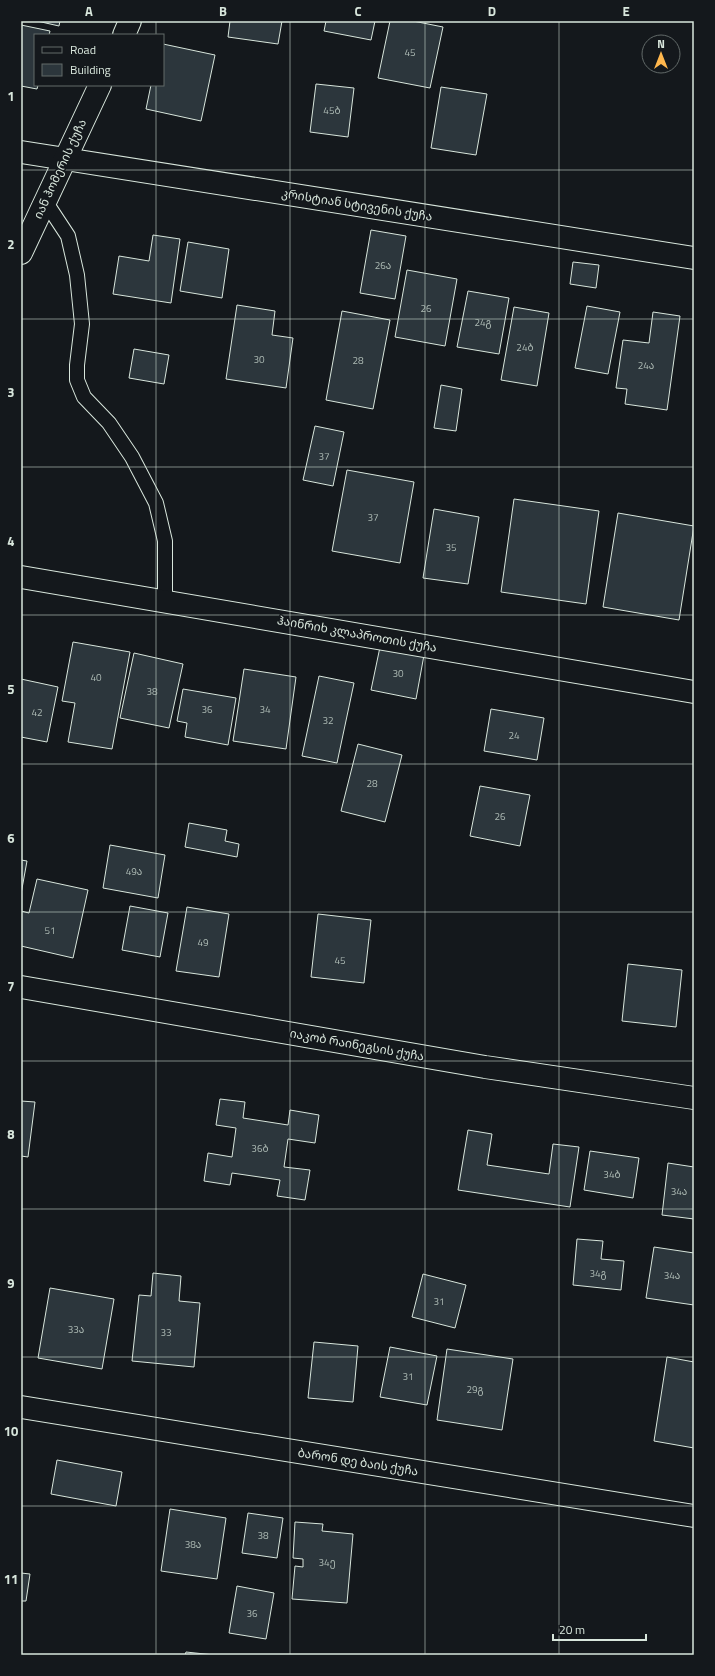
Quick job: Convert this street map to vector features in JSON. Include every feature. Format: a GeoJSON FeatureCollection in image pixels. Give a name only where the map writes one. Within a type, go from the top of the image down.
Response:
{"type":"FeatureCollection","features":[{"type":"Feature","properties":{"kind":"street"},"geometry":{"type":"LineString","coordinates":[[124,34],[130,21]]}},
{"type":"Feature","properties":{"kind":"street","name":"იან ჰომერის ქუჩა"},"geometry":{"type":"LineString","coordinates":[[21,253],[100,86]]}},
{"type":"Feature","properties":{"kind":"street","name":"კრისტიან სტივენის ქუჩა"},"geometry":{"type":"LineString","coordinates":[[21,152],[694,258]]}},
{"type":"Feature","properties":{"kind":"street","name":"ჰაინრიხ კლაპროთის ქუჩა"},"geometry":{"type":"LineString","coordinates":[[21,577],[694,692]]}},
{"type":"Feature","properties":{"kind":"street","name":"იაკობ რაინეგსის ქუჩა"},"geometry":{"type":"LineString","coordinates":[[21,987],[485,1066],[694,1098]]}},
{"type":"Feature","properties":{"kind":"street","name":"ბარონ დე ბაის ქუჩა"},"geometry":{"type":"LineString","coordinates":[[21,1407],[694,1516]]}},
{"type":"Feature","properties":{"kind":"lane"},"geometry":{"type":"LineString","coordinates":[[45,201],[68,236],[77,274],[82,324],[77,365],[77,380],[84,397],[109,423],[132,457],[156,503],[165,541],[165,602]]}},
{"type":"Feature","properties":{"kind":"building"},"geometry":{"type":"Polygon","coordinates":[[[37,21],[60,21],[59,26],[37,21]]]}},
{"type":"Feature","properties":{"kind":"building"},"geometry":{"type":"Polygon","coordinates":[[[230,21],[282,21],[278,44],[228,37],[230,21]]]}},
{"type":"Feature","properties":{"kind":"building"},"geometry":{"type":"Polygon","coordinates":[[[326,21],[375,21],[371,40],[324,31],[326,21]]]}},
{"type":"Feature","properties":{"kind":"building"},"geometry":{"type":"Polygon","coordinates":[[[390,21],[413,21],[443,27],[430,88],[378,78],[390,21]]]}},
{"type":"Feature","properties":{"kind":"building"},"geometry":{"type":"Polygon","coordinates":[[[21,25],[50,31],[49,34],[34,34],[34,86],[38,86],[37,89],[21,86],[21,25]]]}},
{"type":"Feature","properties":{"kind":"building"},"geometry":{"type":"Polygon","coordinates":[[[164,44],[215,55],[201,121],[146,109],[151,86],[164,86],[164,44]]]}},
{"type":"Feature","properties":{"kind":"building"},"geometry":{"type":"Polygon","coordinates":[[[316,84],[354,88],[348,137],[310,132],[316,84]]]}},
{"type":"Feature","properties":{"kind":"building"},"geometry":{"type":"Polygon","coordinates":[[[441,87],[487,94],[476,155],[431,148],[441,87]]]}},
{"type":"Feature","properties":{"kind":"building"},"geometry":{"type":"Polygon","coordinates":[[[371,230],[406,236],[395,299],[360,293],[371,230]]]}},
{"type":"Feature","properties":{"kind":"building"},"geometry":{"type":"Polygon","coordinates":[[[153,235],[180,239],[171,303],[113,294],[119,256],[149,261],[153,235]]]}},
{"type":"Feature","properties":{"kind":"building"},"geometry":{"type":"Polygon","coordinates":[[[188,242],[229,249],[222,298],[180,291],[188,242]]]}},
{"type":"Feature","properties":{"kind":"building"},"geometry":{"type":"Polygon","coordinates":[[[573,262],[599,265],[596,288],[570,284],[573,262]]]}},
{"type":"Feature","properties":{"kind":"building"},"geometry":{"type":"Polygon","coordinates":[[[407,270],[457,279],[445,346],[395,337],[407,270]]]}},
{"type":"Feature","properties":{"kind":"building"},"geometry":{"type":"Polygon","coordinates":[[[468,291],[509,298],[499,354],[457,347],[468,291]]]}},
{"type":"Feature","properties":{"kind":"building"},"geometry":{"type":"Polygon","coordinates":[[[237,305],[275,311],[272,335],[293,338],[286,388],[226,379],[237,305]]]}},
{"type":"Feature","properties":{"kind":"building"},"geometry":{"type":"Polygon","coordinates":[[[587,306],[620,312],[608,374],[575,368],[587,306]]]}},
{"type":"Feature","properties":{"kind":"building"},"geometry":{"type":"Polygon","coordinates":[[[514,307],[549,313],[537,386],[501,380],[514,307]]]}},
{"type":"Feature","properties":{"kind":"building"},"geometry":{"type":"Polygon","coordinates":[[[342,311],[390,320],[373,409],[326,400],[342,311]]]}},
{"type":"Feature","properties":{"kind":"building"},"geometry":{"type":"Polygon","coordinates":[[[653,312],[680,316],[667,410],[625,404],[627,389],[616,388],[623,340],[649,343],[653,312]]]}},
{"type":"Feature","properties":{"kind":"building"},"geometry":{"type":"Polygon","coordinates":[[[134,349],[169,355],[164,384],[129,378],[134,349]]]}},
{"type":"Feature","properties":{"kind":"building"},"geometry":{"type":"Polygon","coordinates":[[[441,385],[462,389],[456,431],[434,428],[441,385]]]}},
{"type":"Feature","properties":{"kind":"building"},"geometry":{"type":"Polygon","coordinates":[[[315,426],[344,432],[333,486],[303,480],[315,426]]]}},
{"type":"Feature","properties":{"kind":"building"},"geometry":{"type":"Polygon","coordinates":[[[347,470],[414,482],[400,563],[332,551],[347,470]]]}},
{"type":"Feature","properties":{"kind":"building"},"geometry":{"type":"Polygon","coordinates":[[[514,499],[599,511],[586,604],[501,592],[514,499]]]}},
{"type":"Feature","properties":{"kind":"building"},"geometry":{"type":"Polygon","coordinates":[[[434,509],[479,517],[468,584],[423,578],[434,509]]]}},
{"type":"Feature","properties":{"kind":"building"},"geometry":{"type":"Polygon","coordinates":[[[618,513],[694,526],[679,620],[603,607],[618,513]]]}},
{"type":"Feature","properties":{"kind":"building"},"geometry":{"type":"Polygon","coordinates":[[[73,642],[130,652],[112,749],[68,742],[75,703],[62,701],[73,642]]]}},
{"type":"Feature","properties":{"kind":"building"},"geometry":{"type":"Polygon","coordinates":[[[380,647],[424,655],[416,699],[371,690],[380,647]]]}},
{"type":"Feature","properties":{"kind":"building"},"geometry":{"type":"Polygon","coordinates":[[[134,653],[183,664],[169,728],[120,718],[134,653]]]}},
{"type":"Feature","properties":{"kind":"building"},"geometry":{"type":"Polygon","coordinates":[[[244,669],[296,677],[286,749],[233,741],[244,669]]]}},
{"type":"Feature","properties":{"kind":"building"},"geometry":{"type":"Polygon","coordinates":[[[319,676],[354,683],[337,763],[302,756],[319,676]]]}},
{"type":"Feature","properties":{"kind":"building"},"geometry":{"type":"Polygon","coordinates":[[[21,679],[58,687],[47,742],[21,737],[21,679]]]}},
{"type":"Feature","properties":{"kind":"building"},"geometry":{"type":"Polygon","coordinates":[[[183,689],[236,698],[228,745],[185,737],[187,723],[177,721],[183,689]]]}},
{"type":"Feature","properties":{"kind":"building"},"geometry":{"type":"Polygon","coordinates":[[[491,709],[544,718],[537,760],[484,751],[491,709]]]}},
{"type":"Feature","properties":{"kind":"building"},"geometry":{"type":"Polygon","coordinates":[[[358,744],[402,755],[385,822],[341,811],[358,744]]]}},
{"type":"Feature","properties":{"kind":"building"},"geometry":{"type":"Polygon","coordinates":[[[480,786],[530,795],[520,846],[470,836],[480,786]]]}},
{"type":"Feature","properties":{"kind":"building"},"geometry":{"type":"Polygon","coordinates":[[[189,823],[227,830],[225,841],[239,844],[237,857],[185,847],[189,823]]]}},
{"type":"Feature","properties":{"kind":"building"},"geometry":{"type":"Polygon","coordinates":[[[110,845],[165,855],[158,898],[103,888],[110,845]]]}},
{"type":"Feature","properties":{"kind":"building"},"geometry":{"type":"Polygon","coordinates":[[[21,860],[27,861],[21,894],[21,860]]]}},
{"type":"Feature","properties":{"kind":"building"},"geometry":{"type":"Polygon","coordinates":[[[37,879],[88,890],[73,958],[21,946],[21,911],[29,913],[37,879]]]}},
{"type":"Feature","properties":{"kind":"building"},"geometry":{"type":"Polygon","coordinates":[[[130,906],[168,913],[160,957],[122,950],[130,906]]]}},
{"type":"Feature","properties":{"kind":"building"},"geometry":{"type":"Polygon","coordinates":[[[187,907],[229,914],[219,977],[176,971],[187,907]]]}},
{"type":"Feature","properties":{"kind":"building"},"geometry":{"type":"Polygon","coordinates":[[[318,914],[371,920],[364,983],[311,977],[318,914]]]}},
{"type":"Feature","properties":{"kind":"building"},"geometry":{"type":"Polygon","coordinates":[[[628,964],[682,970],[676,1027],[622,1021],[628,964]]]}},
{"type":"Feature","properties":{"kind":"building"},"geometry":{"type":"Polygon","coordinates":[[[220,1099],[245,1102],[243,1118],[288,1125],[290,1110],[319,1115],[315,1143],[288,1139],[284,1167],[310,1170],[305,1200],[277,1196],[280,1180],[232,1173],[230,1185],[204,1181],[208,1153],[232,1157],[236,1128],[216,1125],[220,1099]]]}},
{"type":"Feature","properties":{"kind":"building"},"geometry":{"type":"Polygon","coordinates":[[[21,1101],[35,1102],[28,1157],[21,1156],[21,1101]]]}},
{"type":"Feature","properties":{"kind":"building"},"geometry":{"type":"Polygon","coordinates":[[[468,1130],[492,1134],[487,1165],[549,1174],[553,1144],[579,1147],[570,1207],[458,1190],[468,1130]]]}},
{"type":"Feature","properties":{"kind":"building"},"geometry":{"type":"Polygon","coordinates":[[[590,1151],[639,1158],[633,1198],[584,1190],[590,1151]]]}},
{"type":"Feature","properties":{"kind":"building"},"geometry":{"type":"Polygon","coordinates":[[[668,1163],[694,1167],[694,1219],[662,1215],[668,1163]]]}},
{"type":"Feature","properties":{"kind":"building"},"geometry":{"type":"Polygon","coordinates":[[[577,1239],[603,1241],[601,1259],[624,1261],[621,1290],[573,1285],[577,1239]]]}},
{"type":"Feature","properties":{"kind":"building"},"geometry":{"type":"Polygon","coordinates":[[[654,1247],[694,1253],[694,1305],[646,1298],[654,1247]]]}},
{"type":"Feature","properties":{"kind":"building"},"geometry":{"type":"Polygon","coordinates":[[[153,1273],[181,1276],[179,1301],[200,1303],[194,1367],[132,1361],[139,1295],[151,1296],[153,1273]]]}},
{"type":"Feature","properties":{"kind":"building"},"geometry":{"type":"Polygon","coordinates":[[[423,1274],[466,1285],[455,1328],[412,1317],[423,1274]]]}},
{"type":"Feature","properties":{"kind":"building"},"geometry":{"type":"Polygon","coordinates":[[[50,1288],[114,1299],[102,1369],[38,1358],[50,1288]]]}},
{"type":"Feature","properties":{"kind":"building"},"geometry":{"type":"Polygon","coordinates":[[[314,1342],[358,1346],[353,1402],[308,1398],[314,1342]]]}},
{"type":"Feature","properties":{"kind":"building"},"geometry":{"type":"Polygon","coordinates":[[[390,1347],[437,1356],[427,1405],[380,1397],[390,1347]]]}},
{"type":"Feature","properties":{"kind":"building"},"geometry":{"type":"Polygon","coordinates":[[[447,1349],[513,1359],[502,1430],[437,1420],[447,1349]]]}},
{"type":"Feature","properties":{"kind":"building"},"geometry":{"type":"Polygon","coordinates":[[[667,1357],[694,1362],[694,1448],[654,1441],[667,1357]]]}},
{"type":"Feature","properties":{"kind":"building"},"geometry":{"type":"Polygon","coordinates":[[[57,1460],[122,1472],[116,1506],[51,1494],[57,1460]]]}},
{"type":"Feature","properties":{"kind":"building"},"geometry":{"type":"Polygon","coordinates":[[[170,1509],[226,1518],[217,1579],[161,1571],[170,1509]]]}},
{"type":"Feature","properties":{"kind":"building"},"geometry":{"type":"Polygon","coordinates":[[[248,1513],[283,1518],[277,1558],[242,1553],[248,1513]]]}},
{"type":"Feature","properties":{"kind":"building"},"geometry":{"type":"Polygon","coordinates":[[[295,1522],[323,1524],[322,1531],[353,1534],[347,1603],[292,1599],[295,1566],[303,1567],[303,1559],[293,1558],[295,1522]]]}},
{"type":"Feature","properties":{"kind":"building"},"geometry":{"type":"Polygon","coordinates":[[[21,1573],[30,1574],[26,1601],[21,1601],[21,1573]]]}},
{"type":"Feature","properties":{"kind":"building"},"geometry":{"type":"Polygon","coordinates":[[[237,1586],[274,1593],[266,1639],[229,1633],[237,1586]]]}},
{"type":"Feature","properties":{"kind":"building"},"geometry":{"type":"Polygon","coordinates":[[[186,1652],[214,1655],[185,1655],[186,1652]]]}}]}
